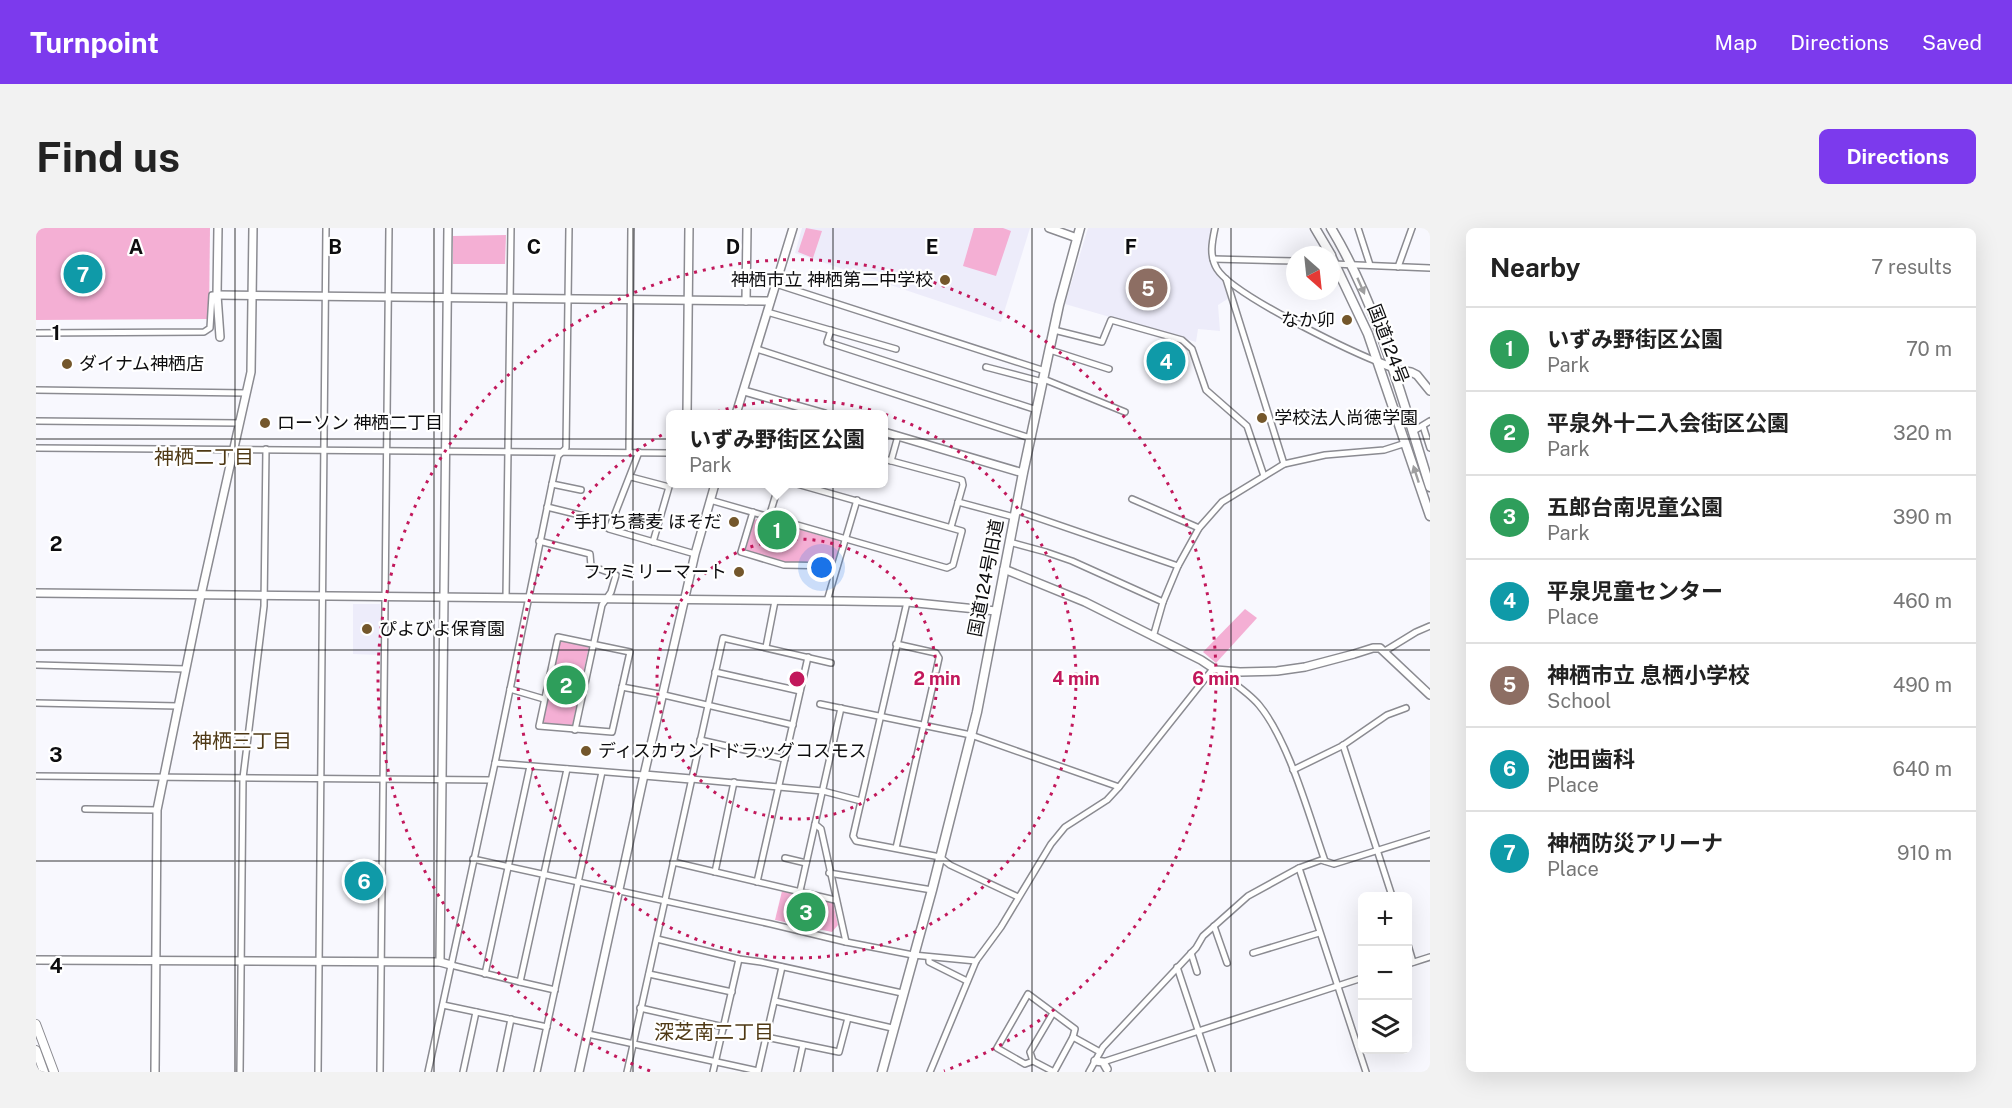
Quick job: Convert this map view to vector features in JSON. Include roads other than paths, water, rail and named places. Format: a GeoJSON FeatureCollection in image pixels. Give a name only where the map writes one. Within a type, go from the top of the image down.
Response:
{"type":"FeatureCollection","features":[{"type":"Feature","properties":{"kind":"highway","name":"国道124号旧道"},"geometry":{"type":"LineString","coordinates":[[882,1072],[892,1028],[932,890],[977,712],[1030,438],[1080,228]]}},
{"type":"Feature","properties":{"kind":"highway","name":"国道124号"},"geometry":{"type":"LineString","coordinates":[[1315,228],[1326,246]]}},
{"type":"Feature","properties":{"kind":"highway","name":"国道124号"},"geometry":{"type":"LineString","coordinates":[[1331,228],[1370,307],[1393,368],[1430,487]]}},
{"type":"Feature","properties":{"kind":"highway","name":"国道124号"},"geometry":{"type":"LineString","coordinates":[[1340,278],[1368,334],[1430,516]]}},
{"type":"Feature","properties":{"kind":"main road"},"geometry":{"type":"LineString","coordinates":[[36,1024],[54,1072]]}},
{"type":"Feature","properties":{"kind":"main road"},"geometry":{"type":"LineString","coordinates":[[36,1050],[44,1072]]}},
{"type":"Feature","properties":{"kind":"street"},"geometry":{"type":"LineString","coordinates":[[218,228],[217,295],[220,337]]}},
{"type":"Feature","properties":{"kind":"street"},"geometry":{"type":"LineString","coordinates":[[155,1072],[157,810],[201,595],[251,372],[253,228]]}},
{"type":"Feature","properties":{"kind":"street"},"geometry":{"type":"LineString","coordinates":[[318,1072],[326,228]]}},
{"type":"Feature","properties":{"kind":"street"},"geometry":{"type":"LineString","coordinates":[[380,1072],[388,228]]}},
{"type":"Feature","properties":{"kind":"street"},"geometry":{"type":"LineString","coordinates":[[440,962],[448,228]]}},
{"type":"Feature","properties":{"kind":"street"},"geometry":{"type":"LineString","coordinates":[[506,598],[511,228]]}},
{"type":"Feature","properties":{"kind":"street"},"geometry":{"type":"LineString","coordinates":[[428,1072],[495,763],[539,541],[558,456],[566,448],[569,228]]}},
{"type":"Feature","properties":{"kind":"street"},"geometry":{"type":"LineString","coordinates":[[628,452],[631,228]]}},
{"type":"Feature","properties":{"kind":"street"},"geometry":{"type":"LineString","coordinates":[[687,410],[689,228]]}},
{"type":"Feature","properties":{"kind":"street"},"geometry":{"type":"LineString","coordinates":[[746,301],[747,228]]}},
{"type":"Feature","properties":{"kind":"street"},"geometry":{"type":"LineString","coordinates":[[737,410],[793,228]]}},
{"type":"Feature","properties":{"kind":"street"},"geometry":{"type":"LineString","coordinates":[[1049,228],[1077,238]]}},
{"type":"Feature","properties":{"kind":"street"},"geometry":{"type":"LineString","coordinates":[[1215,228],[1211,247],[1213,259],[1217,269],[1225,278],[1253,298],[1353,351],[1393,368],[1412,372],[1430,392]]}},
{"type":"Feature","properties":{"kind":"street"},"geometry":{"type":"LineString","coordinates":[[1358,228],[1370,265]]}},
{"type":"Feature","properties":{"kind":"street"},"geometry":{"type":"LineString","coordinates":[[1398,267],[1412,228]]}},
{"type":"Feature","properties":{"kind":"street"},"geometry":{"type":"LineString","coordinates":[[1213,259],[1286,261]]}},
{"type":"Feature","properties":{"kind":"street"},"geometry":{"type":"LineString","coordinates":[[1340,264],[1430,268]]}},
{"type":"Feature","properties":{"kind":"street"},"geometry":{"type":"LineString","coordinates":[[1225,278],[1284,464]]}},
{"type":"Feature","properties":{"kind":"street"},"geometry":{"type":"LineString","coordinates":[[776,284],[1045,372]]}},
{"type":"Feature","properties":{"kind":"street"},"geometry":{"type":"LineString","coordinates":[[36,333],[204,332],[210,328],[212,295],[770,302]]}},
{"type":"Feature","properties":{"kind":"street"},"geometry":{"type":"LineString","coordinates":[[767,312],[896,350]]}},
{"type":"Feature","properties":{"kind":"street"},"geometry":{"type":"LineString","coordinates":[[1054,330],[1102,342],[1111,320],[1182,340],[1192,349],[1206,390],[1247,426],[1264,476]]}},
{"type":"Feature","properties":{"kind":"street"},"geometry":{"type":"LineString","coordinates":[[831,330],[827,342],[1037,410]]}},
{"type":"Feature","properties":{"kind":"street"},"geometry":{"type":"LineString","coordinates":[[757,349],[1030,438]]}},
{"type":"Feature","properties":{"kind":"street"},"geometry":{"type":"LineString","coordinates":[[1050,350],[1109,369]]}},
{"type":"Feature","properties":{"kind":"street"},"geometry":{"type":"LineString","coordinates":[[986,368],[1043,382],[1046,380],[1125,412]]}},
{"type":"Feature","properties":{"kind":"street"},"geometry":{"type":"LineString","coordinates":[[36,390],[246,393]]}},
{"type":"Feature","properties":{"kind":"street"},"geometry":{"type":"LineString","coordinates":[[744,391],[811,410]]}},
{"type":"Feature","properties":{"kind":"street"},"geometry":{"type":"LineString","coordinates":[[36,421],[239,423]]}},
{"type":"Feature","properties":{"kind":"street"},"geometry":{"type":"LineString","coordinates":[[1412,432],[1430,421]]}},
{"type":"Feature","properties":{"kind":"street"},"geometry":{"type":"LineString","coordinates":[[1423,426],[1430,448]]}},
{"type":"Feature","properties":{"kind":"street"},"geometry":{"type":"LineString","coordinates":[[888,433],[1023,473]]}},
{"type":"Feature","properties":{"kind":"street"},"geometry":{"type":"LineString","coordinates":[[891,461],[898,436]]}},
{"type":"Feature","properties":{"kind":"street"},"geometry":{"type":"LineString","coordinates":[[1154,637],[1163,602],[1178,566],[1199,528],[1222,501],[1284,464],[1325,455],[1384,450],[1406,443]]}},
{"type":"Feature","properties":{"kind":"street"},"geometry":{"type":"LineString","coordinates":[[36,448],[666,453]]}},
{"type":"Feature","properties":{"kind":"street"},"geometry":{"type":"LineString","coordinates":[[240,1072],[243,778],[264,596],[266,449]]}},
{"type":"Feature","properties":{"kind":"street"},"geometry":{"type":"LineString","coordinates":[[639,452],[609,530],[695,554]]}},
{"type":"Feature","properties":{"kind":"street"},"geometry":{"type":"LineString","coordinates":[[888,460],[962,480],[963,484],[951,527]]}},
{"type":"Feature","properties":{"kind":"street"},"geometry":{"type":"LineString","coordinates":[[631,477],[666,486]]}},
{"type":"Feature","properties":{"kind":"street"},"geometry":{"type":"LineString","coordinates":[[552,484],[581,490]]}},
{"type":"Feature","properties":{"kind":"street"},"geometry":{"type":"LineString","coordinates":[[653,542],[669,488]]}},
{"type":"Feature","properties":{"kind":"street"},"geometry":{"type":"LineString","coordinates":[[579,1072],[644,775],[695,554],[714,488]]}},
{"type":"Feature","properties":{"kind":"street"},"geometry":{"type":"LineString","coordinates":[[769,517],[778,488]]}},
{"type":"Feature","properties":{"kind":"street"},"geometry":{"type":"LineString","coordinates":[[710,500],[946,568],[953,565],[962,531],[814,488]]}},
{"type":"Feature","properties":{"kind":"street"},"geometry":{"type":"LineString","coordinates":[[1132,499],[1199,528]]}},
{"type":"Feature","properties":{"kind":"street"},"geometry":{"type":"LineString","coordinates":[[827,601],[856,500]]}},
{"type":"Feature","properties":{"kind":"street"},"geometry":{"type":"LineString","coordinates":[[958,502],[1014,514],[1178,566]]}},
{"type":"Feature","properties":{"kind":"street"},"geometry":{"type":"LineString","coordinates":[[547,507],[584,516]]}},
{"type":"Feature","properties":{"kind":"street"},"geometry":{"type":"LineString","coordinates":[[753,512],[741,552],[784,565],[837,566]]}},
{"type":"Feature","properties":{"kind":"street"},"geometry":{"type":"LineString","coordinates":[[539,541],[590,554],[591,566],[616,575],[612,592],[602,605],[575,730]]}},
{"type":"Feature","properties":{"kind":"street"},"geometry":{"type":"LineString","coordinates":[[1009,542],[1072,561],[1163,602]]}},
{"type":"Feature","properties":{"kind":"street"},"geometry":{"type":"LineString","coordinates":[[1004,569],[1085,602],[1201,660],[1259,705],[1269,719],[1293,770],[1325,861]]}},
{"type":"Feature","properties":{"kind":"street"},"geometry":{"type":"LineString","coordinates":[[36,593],[907,602],[996,611]]}},
{"type":"Feature","properties":{"kind":"street"},"geometry":{"type":"LineString","coordinates":[[765,647],[775,601]]}},
{"type":"Feature","properties":{"kind":"street"},"geometry":{"type":"LineString","coordinates":[[907,602],[853,836],[856,841],[940,857],[950,865],[1018,897]]}},
{"type":"Feature","properties":{"kind":"street"},"geometry":{"type":"LineString","coordinates":[[1384,651],[1430,626]]}},
{"type":"Feature","properties":{"kind":"street"},"geometry":{"type":"LineString","coordinates":[[558,637],[594,644],[630,652],[612,732],[539,726],[558,637]]}},
{"type":"Feature","properties":{"kind":"street"},"geometry":{"type":"LineString","coordinates":[[627,1072],[723,638],[831,663]]}},
{"type":"Feature","properties":{"kind":"street"},"geometry":{"type":"LineString","coordinates":[[896,644],[936,653],[939,658],[896,848]]}},
{"type":"Feature","properties":{"kind":"street"},"geometry":{"type":"LineString","coordinates":[[930,1072],[976,961],[1001,927],[1051,844],[1065,827],[1107,800],[1212,670],[1277,671],[1329,662],[1373,648],[1380,648],[1430,695]]}},
{"type":"Feature","properties":{"kind":"street"},"geometry":{"type":"LineString","coordinates":[[757,882],[808,657]]}},
{"type":"Feature","properties":{"kind":"street"},"geometry":{"type":"LineString","coordinates":[[36,665],[186,669]]}},
{"type":"Feature","properties":{"kind":"street"},"geometry":{"type":"LineString","coordinates":[[715,672],[800,691]]}},
{"type":"Feature","properties":{"kind":"street"},"geometry":{"type":"LineString","coordinates":[[622,687],[664,694],[792,725]]}},
{"type":"Feature","properties":{"kind":"street"},"geometry":{"type":"LineString","coordinates":[[510,689],[544,699]]}},
{"type":"Feature","properties":{"kind":"street"},"geometry":{"type":"LineString","coordinates":[[36,703],[178,706]]}},
{"type":"Feature","properties":{"kind":"street"},"geometry":{"type":"LineString","coordinates":[[820,704],[971,735],[1119,787]]}},
{"type":"Feature","properties":{"kind":"street"},"geometry":{"type":"LineString","coordinates":[[800,891],[841,708]]}},
{"type":"Feature","properties":{"kind":"street"},"geometry":{"type":"LineString","coordinates":[[1293,770],[1343,745],[1387,715],[1406,708]]}},
{"type":"Feature","properties":{"kind":"street"},"geometry":{"type":"LineString","coordinates":[[700,740],[785,759]]}},
{"type":"Feature","properties":{"kind":"street"},"geometry":{"type":"LineString","coordinates":[[1343,745],[1390,892]]}},
{"type":"Feature","properties":{"kind":"street"},"geometry":{"type":"LineString","coordinates":[[495,763],[823,791],[861,801]]}},
{"type":"Feature","properties":{"kind":"street"},"geometry":{"type":"LineString","coordinates":[[485,974],[531,766]]}},
{"type":"Feature","properties":{"kind":"street"},"geometry":{"type":"LineString","coordinates":[[520,982],[567,769]]}},
{"type":"Feature","properties":{"kind":"street"},"geometry":{"type":"LineString","coordinates":[[537,1072],[602,772]]}},
{"type":"Feature","properties":{"kind":"street"},"geometry":{"type":"LineString","coordinates":[[36,776],[490,780]]}},
{"type":"Feature","properties":{"kind":"street"},"geometry":{"type":"LineString","coordinates":[[715,872],[734,782]]}},
{"type":"Feature","properties":{"kind":"street"},"geometry":{"type":"LineString","coordinates":[[85,809],[157,810]]}},
{"type":"Feature","properties":{"kind":"street"},"geometry":{"type":"LineString","coordinates":[[815,824],[821,829],[846,942]]}},
{"type":"Feature","properties":{"kind":"street"},"geometry":{"type":"LineString","coordinates":[[1108,1071],[1099,1061],[1100,1052],[1191,953],[1203,936],[1248,896],[1299,868],[1321,860],[1334,864],[1430,834]]}},
{"type":"Feature","properties":{"kind":"street"},"geometry":{"type":"LineString","coordinates":[[785,858],[806,863]]}},
{"type":"Feature","properties":{"kind":"street"},"geometry":{"type":"LineString","coordinates":[[473,859],[846,942],[914,955],[976,961]]}},
{"type":"Feature","properties":{"kind":"street"},"geometry":{"type":"LineString","coordinates":[[673,862],[835,900]]}},
{"type":"Feature","properties":{"kind":"street"},"geometry":{"type":"LineString","coordinates":[[1299,868],[1366,1072]]}},
{"type":"Feature","properties":{"kind":"street"},"geometry":{"type":"LineString","coordinates":[[829,873],[932,890]]}},
{"type":"Feature","properties":{"kind":"street"},"geometry":{"type":"LineString","coordinates":[[1214,926],[1227,963]]}},
{"type":"Feature","properties":{"kind":"street"},"geometry":{"type":"LineString","coordinates":[[1253,953],[1319,933]]}},
{"type":"Feature","properties":{"kind":"street"},"geometry":{"type":"LineString","coordinates":[[657,939],[739,959],[902,993]]}},
{"type":"Feature","properties":{"kind":"street"},"geometry":{"type":"LineString","coordinates":[[1191,953],[1197,972]]}},
{"type":"Feature","properties":{"kind":"street"},"geometry":{"type":"LineString","coordinates":[[929,957],[929,962],[967,981]]}},
{"type":"Feature","properties":{"kind":"street"},"geometry":{"type":"LineString","coordinates":[[1412,962],[1430,957]]}},
{"type":"Feature","properties":{"kind":"street"},"geometry":{"type":"LineString","coordinates":[[713,1072],[739,959]]}},
{"type":"Feature","properties":{"kind":"street"},"geometry":{"type":"LineString","coordinates":[[36,960],[440,962],[555,990]]}},
{"type":"Feature","properties":{"kind":"street"},"geometry":{"type":"LineString","coordinates":[[588,1034],[758,1072],[782,967]]}},
{"type":"Feature","properties":{"kind":"street"},"geometry":{"type":"LineString","coordinates":[[1178,967],[1212,1072]]}},
{"type":"Feature","properties":{"kind":"street"},"geometry":{"type":"LineString","coordinates":[[649,974],[732,992]]}},
{"type":"Feature","properties":{"kind":"street"},"geometry":{"type":"LineString","coordinates":[[1089,1072],[1099,1061],[1199,1032],[1358,979]]}},
{"type":"Feature","properties":{"kind":"street"},"geometry":{"type":"LineString","coordinates":[[1033,1061],[1025,1064],[997,1048],[1028,994],[1075,1029],[1054,1072],[1033,1061],[1030,1052],[1053,1013]]}},
{"type":"Feature","properties":{"kind":"street"},"geometry":{"type":"LineString","coordinates":[[775,1001],[892,1028]]}},
{"type":"Feature","properties":{"kind":"street"},"geometry":{"type":"LineString","coordinates":[[443,1005],[547,1027]]}},
{"type":"Feature","properties":{"kind":"street"},"geometry":{"type":"LineString","coordinates":[[640,1008],[724,1027]]}},
{"type":"Feature","properties":{"kind":"street"},"geometry":{"type":"LineString","coordinates":[[464,1072],[476,1012]]}},
{"type":"Feature","properties":{"kind":"street"},"geometry":{"type":"LineString","coordinates":[[765,1036],[839,1052],[848,1018]]}},
{"type":"Feature","properties":{"kind":"street"},"geometry":{"type":"LineString","coordinates":[[500,1072],[511,1019]]}},
{"type":"Feature","properties":{"kind":"street"},"geometry":{"type":"LineString","coordinates":[[1073,1037],[1100,1052]]}},
{"type":"Feature","properties":{"kind":"street"},"geometry":{"type":"LineString","coordinates":[[797,1072],[803,1045]]}},
{"type":"Feature","properties":{"kind":"place","name":"神栖防災アリーナ"},"geometry":{"type":"Point","coordinates":[83,274]}},
{"type":"Feature","properties":{"kind":"place","name":"神栖市立 神栖第二中学校"},"geometry":{"type":"Point","coordinates":[945,280]}},
{"type":"Feature","properties":{"kind":"place","name":"神栖市立 息栖小学校"},"geometry":{"type":"Point","coordinates":[1148,288]}},
{"type":"Feature","properties":{"kind":"place","name":"なか卯"},"geometry":{"type":"Point","coordinates":[1347,320]}},
{"type":"Feature","properties":{"kind":"place","name":"平泉児童センター"},"geometry":{"type":"Point","coordinates":[1166,361]}},
{"type":"Feature","properties":{"kind":"place","name":"ダイナム神栖店"},"geometry":{"type":"Point","coordinates":[67,364]}},
{"type":"Feature","properties":{"kind":"place","name":"学校法人尚徳学園"},"geometry":{"type":"Point","coordinates":[1262,418]}},
{"type":"Feature","properties":{"kind":"place","name":"ローソン 神栖二丁目"},"geometry":{"type":"Point","coordinates":[265,423]}},
{"type":"Feature","properties":{"kind":"place","name":"手打ち蕎麦 ほそだ"},"geometry":{"type":"Point","coordinates":[734,522]}},
{"type":"Feature","properties":{"kind":"place","name":"いずみ野街区公園"},"geometry":{"type":"Point","coordinates":[777,530]}},
{"type":"Feature","properties":{"kind":"place","name":"ファミリーマート"},"geometry":{"type":"Point","coordinates":[739,572]}},
{"type":"Feature","properties":{"kind":"place","name":"ぴよびよ保育園"},"geometry":{"type":"Point","coordinates":[367,629]}},
{"type":"Feature","properties":{"kind":"place","name":"平泉外十二入会街区公園"},"geometry":{"type":"Point","coordinates":[566,685]}},
{"type":"Feature","properties":{"kind":"place","name":"ディスカウントドラッグコスモス"},"geometry":{"type":"Point","coordinates":[586,751]}},
{"type":"Feature","properties":{"kind":"place","name":"池田歯科"},"geometry":{"type":"Point","coordinates":[364,881]}},
{"type":"Feature","properties":{"kind":"place","name":"五郎台南児童公園"},"geometry":{"type":"Point","coordinates":[806,912]}},
{"type":"Feature","properties":{"kind":"district","name":"神栖二丁目"},"geometry":{"type":"Point","coordinates":[204,457]}},
{"type":"Feature","properties":{"kind":"district","name":"神栖三丁目"},"geometry":{"type":"Point","coordinates":[242,741]}},
{"type":"Feature","properties":{"kind":"district","name":"深芝南二丁目"},"geometry":{"type":"Point","coordinates":[714,1032]}}]}
